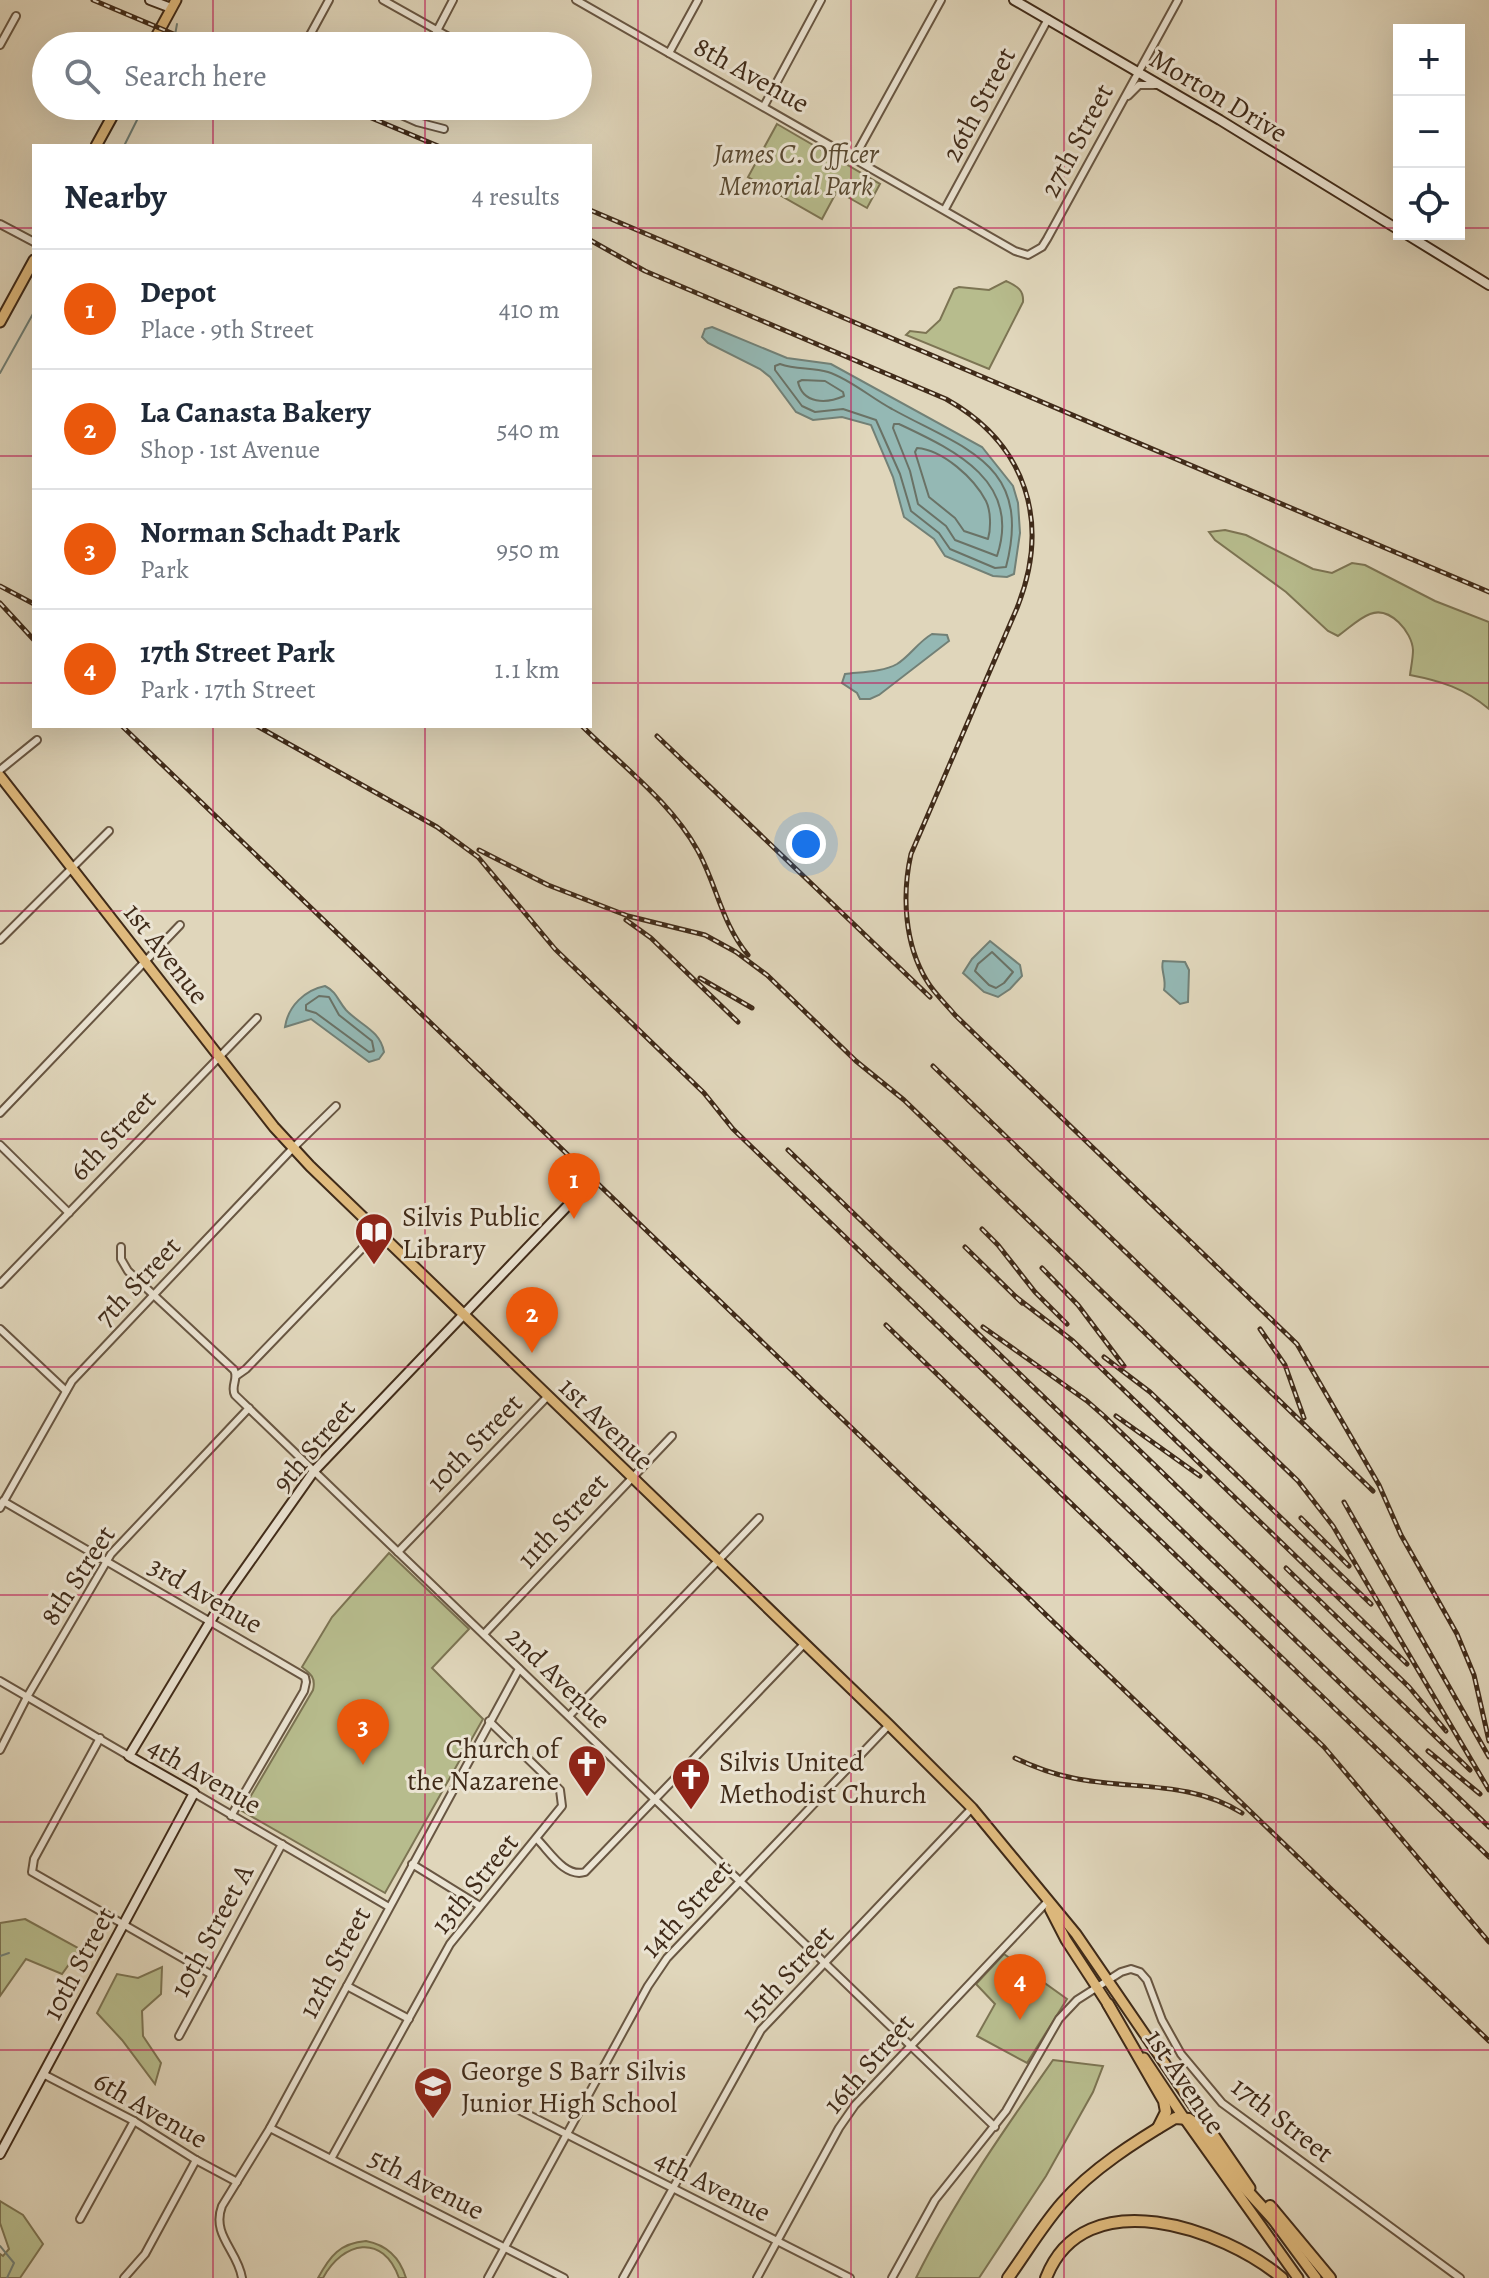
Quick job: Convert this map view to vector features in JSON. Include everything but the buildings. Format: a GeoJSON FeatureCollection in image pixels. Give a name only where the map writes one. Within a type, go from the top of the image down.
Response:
{"type":"FeatureCollection","features":[{"type":"Feature","properties":{"kind":"highway"},"geometry":{"type":"LineString","coordinates":[[1108,2004],[1164,2101],[1166,2112],[1154,2133]]}},
{"type":"Feature","properties":{"kind":"highway"},"geometry":{"type":"LineString","coordinates":[[1008,2278],[1043,2227],[1073,2192],[1095,2173],[1175,2118],[1184,2118],[1199,2126],[1233,2175],[1272,2218]]}},
{"type":"Feature","properties":{"kind":"highway"},"geometry":{"type":"LineString","coordinates":[[1241,2175],[1330,2278]]}},
{"type":"Feature","properties":{"kind":"highway"},"geometry":{"type":"LineString","coordinates":[[1046,2278],[1057,2256],[1075,2239],[1096,2228],[1128,2222],[1161,2223],[1201,2232],[1246,2252],[1282,2278]]}},
{"type":"Feature","properties":{"kind":"main road"},"geometry":{"type":"LineString","coordinates":[[159,32],[174,4]]}},
{"type":"Feature","properties":{"kind":"main road"},"geometry":{"type":"LineString","coordinates":[[97,144],[110,120]]}},
{"type":"Feature","properties":{"kind":"main road"},"geometry":{"type":"LineString","coordinates":[[0,322],[32,264]]}},
{"type":"Feature","properties":{"kind":"main road","name":"1st Avenue"},"geometry":{"type":"LineString","coordinates":[[0,776],[293,1148],[972,1808],[1047,1902],[1064,1918],[1316,2278]]}},
{"type":"Feature","properties":{"kind":"main road","name":"1st Avenue"},"geometry":{"type":"LineString","coordinates":[[1047,1902],[1066,1940],[1096,1987],[1184,2118],[1298,2278]]}},
{"type":"Feature","properties":{"kind":"street"},"geometry":{"type":"LineString","coordinates":[[150,0],[174,4]]}},
{"type":"Feature","properties":{"kind":"street"},"geometry":{"type":"LineString","coordinates":[[312,32],[329,0]]}},
{"type":"Feature","properties":{"kind":"street"},"geometry":{"type":"LineString","coordinates":[[383,0],[438,31],[453,0]]}},
{"type":"Feature","properties":{"kind":"street","name":"8th Avenue"},"geometry":{"type":"LineString","coordinates":[[577,0],[1015,251],[1031,254]]}},
{"type":"Feature","properties":{"kind":"street"},"geometry":{"type":"LineString","coordinates":[[669,53],[698,0]]}},
{"type":"Feature","properties":{"kind":"street"},"geometry":{"type":"LineString","coordinates":[[764,106],[821,0]]}},
{"type":"Feature","properties":{"kind":"street"},"geometry":{"type":"LineString","coordinates":[[854,158],[941,0]]}},
{"type":"Feature","properties":{"kind":"street","name":"Morton Drive"},"geometry":{"type":"LineString","coordinates":[[1014,0],[1393,226]]}},
{"type":"Feature","properties":{"kind":"street","name":"27th Street"},"geometry":{"type":"LineString","coordinates":[[1031,254],[1042,247],[1047,239],[1178,0]]}},
{"type":"Feature","properties":{"kind":"street"},"geometry":{"type":"LineString","coordinates":[[0,45],[16,16]]}},
{"type":"Feature","properties":{"kind":"street","name":"26th Street"},"geometry":{"type":"LineString","coordinates":[[945,209],[1048,19]]}},
{"type":"Feature","properties":{"kind":"street"},"geometry":{"type":"LineString","coordinates":[[1120,104],[1139,85],[1160,85]]}},
{"type":"Feature","properties":{"kind":"street"},"geometry":{"type":"LineString","coordinates":[[414,120],[444,129]]}},
{"type":"Feature","properties":{"kind":"street"},"geometry":{"type":"LineString","coordinates":[[0,224],[32,241]]}},
{"type":"Feature","properties":{"kind":"street"},"geometry":{"type":"LineString","coordinates":[[1416,240],[1489,285]]}},
{"type":"Feature","properties":{"kind":"street"},"geometry":{"type":"LineString","coordinates":[[0,770],[37,740]]}},
{"type":"Feature","properties":{"kind":"street"},"geometry":{"type":"LineString","coordinates":[[0,940],[109,831]]}},
{"type":"Feature","properties":{"kind":"street"},"geometry":{"type":"LineString","coordinates":[[0,1113],[180,925]]}},
{"type":"Feature","properties":{"kind":"street","name":"6th Street"},"geometry":{"type":"LineString","coordinates":[[0,1284],[257,1018]]}},
{"type":"Feature","properties":{"kind":"street","name":"7th Street"},"geometry":{"type":"LineString","coordinates":[[1,1503],[66,1391],[154,1294],[336,1106]]}},
{"type":"Feature","properties":{"kind":"street"},"geometry":{"type":"LineString","coordinates":[[0,1145],[69,1213]]}},
{"type":"Feature","properties":{"kind":"street","name":"9th Street"},"geometry":{"type":"LineString","coordinates":[[129,1756],[210,1621],[314,1471],[576,1197]]}},
{"type":"Feature","properties":{"kind":"street"},"geometry":{"type":"LineString","coordinates":[[236,1376],[378,1232]]}},
{"type":"Feature","properties":{"kind":"street","name":"2nd Avenue"},"geometry":{"type":"LineString","coordinates":[[121,1247],[124,1265],[234,1370],[233,1390],[249,1408],[995,2127]]}},
{"type":"Feature","properties":{"kind":"street"},"geometry":{"type":"LineString","coordinates":[[0,1329],[66,1391]]}},
{"type":"Feature","properties":{"kind":"street","name":"10th Street"},"geometry":{"type":"LineString","coordinates":[[398,1552],[548,1396]]}},
{"type":"Feature","properties":{"kind":"street","name":"8th Street"},"geometry":{"type":"LineString","coordinates":[[0,1750],[27,1697],[106,1562],[249,1408]]}},
{"type":"Feature","properties":{"kind":"street","name":"11th Street"},"geometry":{"type":"LineString","coordinates":[[484,1634],[672,1436]]}},
{"type":"Feature","properties":{"kind":"street","name":"3rd Avenue"},"geometry":{"type":"LineString","coordinates":[[1,1503],[306,1679],[304,1691],[231,1816]]}},
{"type":"Feature","properties":{"kind":"street"},"geometry":{"type":"LineString","coordinates":[[569,1716],[759,1518]]}},
{"type":"Feature","properties":{"kind":"street","name":"13th Street"},"geometry":{"type":"LineString","coordinates":[[331,2159],[450,1944],[537,1839],[560,1864],[580,1874],[805,1643]]}},
{"type":"Feature","properties":{"kind":"street","name":"12th Street"},"geometry":{"type":"LineString","coordinates":[[242,2278],[237,2258],[224,2240],[219,2220],[222,2206],[270,2128],[519,1669]]}},
{"type":"Feature","properties":{"kind":"street","name":"4th Avenue"},"geometry":{"type":"LineString","coordinates":[[0,1681],[389,1907]]}},
{"type":"Feature","properties":{"kind":"street"},"geometry":{"type":"LineString","coordinates":[[489,1721],[562,1795],[560,1811],[537,1839]]}},
{"type":"Feature","properties":{"kind":"street","name":"14th Street"},"geometry":{"type":"LineString","coordinates":[[488,2278],[658,1970],[678,1944],[889,1725]]}},
{"type":"Feature","properties":{"kind":"street"},"geometry":{"type":"LineString","coordinates":[[100,1738],[34,1859],[32,1872],[212,1975]]}},
{"type":"Feature","properties":{"kind":"street","name":"10th Street"},"geometry":{"type":"LineString","coordinates":[[0,2154],[194,1793]]}},
{"type":"Feature","properties":{"kind":"street","name":"15th Street"},"geometry":{"type":"LineString","coordinates":[[623,2278],[761,2030],[972,1808]]}},
{"type":"Feature","properties":{"kind":"street","name":"10th Street A"},"geometry":{"type":"LineString","coordinates":[[179,2036],[282,1844]]}},
{"type":"Feature","properties":{"kind":"street"},"geometry":{"type":"LineString","coordinates":[[412,1864],[480,1906]]}},
{"type":"Feature","properties":{"kind":"street","name":"16th Street"},"geometry":{"type":"LineString","coordinates":[[757,2278],[839,2128],[855,2105],[1047,1902]]}},
{"type":"Feature","properties":{"kind":"street","name":"17th Street"},"geometry":{"type":"LineString","coordinates":[[892,2278],[943,2189],[995,2127],[1059,2019],[1077,2000],[1108,1979],[1131,1969],[1143,1975],[1181,2054],[1222,2103],[1460,2278]]}},
{"type":"Feature","properties":{"kind":"street"},"geometry":{"type":"LineString","coordinates":[[347,1986],[409,2019]]}},
{"type":"Feature","properties":{"kind":"street","name":"6th Avenue"},"geometry":{"type":"LineString","coordinates":[[43,2074],[134,2121],[237,2182]]}},
{"type":"Feature","properties":{"kind":"street","name":"4th Avenue"},"geometry":{"type":"LineString","coordinates":[[515,2108],[850,2278]]}},
{"type":"Feature","properties":{"kind":"street"},"geometry":{"type":"LineString","coordinates":[[80,2219],[134,2121]]}},
{"type":"Feature","properties":{"kind":"street","name":"5th Avenue"},"geometry":{"type":"LineString","coordinates":[[270,2128],[564,2278]]}},
{"type":"Feature","properties":{"kind":"street"},"geometry":{"type":"LineString","coordinates":[[124,2278],[145,2254],[196,2160]]}},
{"type":"Feature","properties":{"kind":"green space","name":"James C. Officer Memorial Park"},"geometry":{"type":"Polygon","coordinates":[[[777,124],[880,184],[867,208],[837,191],[822,219],[748,177],[777,124]]]}},
{"type":"Feature","properties":{"kind":"green space"},"geometry":{"type":"Polygon","coordinates":[[[1006,281],[1021,291],[1023,302],[989,369],[906,335],[910,331],[926,333],[940,320],[954,289],[989,290],[1006,281]]]}},
{"type":"Feature","properties":{"kind":"green space"},"geometry":{"type":"Polygon","coordinates":[[[1225,530],[1246,535],[1313,569],[1332,573],[1352,563],[1365,565],[1435,601],[1489,622],[1489,709],[1452,686],[1410,675],[1412,643],[1399,622],[1392,617],[1370,614],[1338,636],[1328,631],[1286,592],[1215,540],[1209,532],[1225,530]]]}},
{"type":"Feature","properties":{"kind":"green space"},"geometry":{"type":"Polygon","coordinates":[[[389,1553],[469,1629],[432,1668],[483,1719],[385,1893],[242,1811],[313,1690],[312,1677],[302,1667],[332,1617],[389,1553]]]}},
{"type":"Feature","properties":{"kind":"green space"},"geometry":{"type":"Polygon","coordinates":[[[25,1919],[80,1949],[62,1974],[26,1959],[0,1996],[0,1923],[25,1919]]]}},
{"type":"Feature","properties":{"kind":"green space"},"geometry":{"type":"Polygon","coordinates":[[[1004,1954],[1067,1999],[1027,2063],[977,2036],[995,2004],[976,1984],[1004,1954]]]}},
{"type":"Feature","properties":{"kind":"green space"},"geometry":{"type":"Polygon","coordinates":[[[162,1967],[161,1994],[142,2011],[143,2036],[161,2063],[155,2084],[97,2013],[117,1974],[138,1978],[162,1967]]]}},
{"type":"Feature","properties":{"kind":"green space"},"geometry":{"type":"Polygon","coordinates":[[[1053,2060],[1103,2066],[1093,2092],[1046,2176],[979,2278],[916,2278],[963,2194],[1053,2060]]]}},
{"type":"Feature","properties":{"kind":"green space"},"geometry":{"type":"Polygon","coordinates":[[[0,2201],[23,2215],[43,2244],[20,2278],[0,2278],[0,2254],[3,2256],[9,2249],[0,2223],[0,2201]]]}},
{"type":"Feature","properties":{"kind":"green space"},"geometry":{"type":"Polygon","coordinates":[[[366,2241],[392,2254],[406,2278],[399,2278],[383,2254],[373,2248],[362,2247],[341,2256],[323,2278],[318,2278],[337,2252],[366,2241]]]}},
{"type":"Feature","properties":{"kind":"water"},"geometry":{"type":"Polygon","coordinates":[[[712,327],[787,358],[831,364],[982,447],[1013,486],[1018,503],[1020,533],[1014,574],[993,576],[945,556],[934,539],[904,517],[893,477],[871,425],[842,417],[813,420],[796,412],[770,377],[760,369],[702,337],[705,329],[712,327]]]}},
{"type":"Feature","properties":{"kind":"water"},"geometry":{"type":"Polygon","coordinates":[[[932,634],[947,635],[949,641],[879,695],[860,699],[857,693],[842,683],[845,674],[879,670],[897,664],[932,634]]]}},
{"type":"Feature","properties":{"kind":"water"},"geometry":{"type":"Polygon","coordinates":[[[990,941],[1020,965],[1022,976],[998,997],[984,992],[963,973],[990,941]]]}},
{"type":"Feature","properties":{"kind":"water"},"geometry":{"type":"Polygon","coordinates":[[[1163,961],[1185,962],[1189,970],[1188,1002],[1180,1004],[1164,990],[1163,961]]]}},
{"type":"Feature","properties":{"kind":"water"},"geometry":{"type":"Polygon","coordinates":[[[325,986],[351,1015],[378,1038],[384,1052],[379,1059],[369,1062],[311,1019],[285,1027],[290,1012],[299,1000],[325,986]]]}},
{"type":"Feature","properties":{"kind":"waterway"},"geometry":{"type":"LineString","coordinates":[[176,32],[177,24]]}},
{"type":"Feature","properties":{"kind":"waterway"},"geometry":{"type":"LineString","coordinates":[[125,144],[137,120]]}},
{"type":"Feature","properties":{"kind":"waterway"},"geometry":{"type":"LineString","coordinates":[[0,373],[32,316]]}},
{"type":"Feature","properties":{"kind":"waterway"},"geometry":{"type":"LineString","coordinates":[[0,1956],[9,1953]]}},
{"type":"Feature","properties":{"kind":"waterway"},"geometry":{"type":"LineString","coordinates":[[0,2246],[14,2263],[7,2278]]}},
{"type":"Feature","properties":{"kind":"railway"},"geometry":{"type":"LineString","coordinates":[[93,0],[169,32]]}},
{"type":"Feature","properties":{"kind":"railway"},"geometry":{"type":"LineString","coordinates":[[376,120],[433,144]]}},
{"type":"Feature","properties":{"kind":"railway"},"geometry":{"type":"LineString","coordinates":[[592,211],[1489,592]]}},
{"type":"Feature","properties":{"kind":"railway"},"geometry":{"type":"LineString","coordinates":[[592,241],[645,271],[946,399],[974,417],[1013,462],[1025,488],[1031,516],[1032,546],[1027,576],[1017,608],[911,854],[906,886],[907,919],[919,967],[955,1015],[1297,1344],[1379,1485],[1401,1535],[1457,1634],[1474,1675],[1489,1741]]}},
{"type":"Feature","properties":{"kind":"railway"},"geometry":{"type":"LineString","coordinates":[[0,586],[32,603]]}},
{"type":"Feature","properties":{"kind":"railway"},"geometry":{"type":"LineString","coordinates":[[0,603],[32,638]]}},
{"type":"Feature","properties":{"kind":"railway"},"geometry":{"type":"LineString","coordinates":[[124,728],[1489,2041]]}},
{"type":"Feature","properties":{"kind":"railway"},"geometry":{"type":"LineString","coordinates":[[261,728],[437,827],[478,857],[555,949],[704,1093],[733,1129],[1489,1857]]}},
{"type":"Feature","properties":{"kind":"railway"},"geometry":{"type":"LineString","coordinates":[[584,728],[660,800],[687,833],[705,864],[732,931],[748,955]]}},
{"type":"Feature","properties":{"kind":"railway"},"geometry":{"type":"LineString","coordinates":[[657,736],[930,997]]}},
{"type":"Feature","properties":{"kind":"railway"},"geometry":{"type":"LineString","coordinates":[[479,850],[548,885],[628,916],[705,935],[736,952],[767,975],[856,1061],[904,1100],[1298,1481],[1333,1526],[1489,1790]]}},
{"type":"Feature","properties":{"kind":"railway"},"geometry":{"type":"LineString","coordinates":[[626,920],[651,938],[738,1022]]}},
{"type":"Feature","properties":{"kind":"railway"},"geometry":{"type":"LineString","coordinates":[[700,978],[752,1008]]}},
{"type":"Feature","properties":{"kind":"railway"},"geometry":{"type":"LineString","coordinates":[[933,1066],[1373,1491]]}},
{"type":"Feature","properties":{"kind":"railway"},"geometry":{"type":"LineString","coordinates":[[788,1150],[1489,1827]]}},
{"type":"Feature","properties":{"kind":"railway"},"geometry":{"type":"LineString","coordinates":[[982,1229],[1035,1292],[1067,1324]]}},
{"type":"Feature","properties":{"kind":"railway"},"geometry":{"type":"LineString","coordinates":[[965,1247],[1022,1303]]}},
{"type":"Feature","properties":{"kind":"railway"},"geometry":{"type":"LineString","coordinates":[[1042,1268],[1078,1305],[1124,1366]]}},
{"type":"Feature","properties":{"kind":"railway"},"geometry":{"type":"LineString","coordinates":[[1016,1297],[1073,1341],[1407,1664]]}},
{"type":"Feature","properties":{"kind":"railway"},"geometry":{"type":"LineString","coordinates":[[886,1325],[1324,1747],[1489,1942]]}},
{"type":"Feature","properties":{"kind":"railway"},"geometry":{"type":"LineString","coordinates":[[983,1327],[1104,1416],[1470,1770]]}},
{"type":"Feature","properties":{"kind":"railway"},"geometry":{"type":"LineString","coordinates":[[1260,1329],[1285,1365],[1304,1418]]}},
{"type":"Feature","properties":{"kind":"railway"},"geometry":{"type":"LineString","coordinates":[[1104,1357],[1150,1392],[1371,1604]]}},
{"type":"Feature","properties":{"kind":"railway"},"geometry":{"type":"LineString","coordinates":[[1116,1416],[1200,1476]]}},
{"type":"Feature","properties":{"kind":"railway"},"geometry":{"type":"LineString","coordinates":[[1344,1502],[1489,1757]]}},
{"type":"Feature","properties":{"kind":"railway"},"geometry":{"type":"LineString","coordinates":[[1301,1518],[1349,1566]]}},
{"type":"Feature","properties":{"kind":"railway"},"geometry":{"type":"LineString","coordinates":[[1286,1568],[1409,1687],[1446,1731]]}},
{"type":"Feature","properties":{"kind":"railway"},"geometry":{"type":"LineString","coordinates":[[1428,1751],[1480,1794]]}},
{"type":"Feature","properties":{"kind":"railway"},"geometry":{"type":"LineString","coordinates":[[1015,1758],[1073,1778],[1202,1795],[1242,1813]]}},
{"type":"Feature","properties":{"kind":"place","name":"Depot"},"geometry":{"type":"Point","coordinates":[574,1219]}},
{"type":"Feature","properties":{"kind":"place","name":"Silvis Public Library"},"geometry":{"type":"Point","coordinates":[374,1266]}},
{"type":"Feature","properties":{"kind":"place","name":"La Canasta Bakery"},"geometry":{"type":"Point","coordinates":[532,1353]}},
{"type":"Feature","properties":{"kind":"place","name":"Norman Schadt Park"},"geometry":{"type":"Point","coordinates":[363,1765]}},
{"type":"Feature","properties":{"kind":"place","name":"Church of the Nazarene"},"geometry":{"type":"Point","coordinates":[587,1798]}},
{"type":"Feature","properties":{"kind":"place","name":"Silvis United Methodist Church"},"geometry":{"type":"Point","coordinates":[691,1811]}},
{"type":"Feature","properties":{"kind":"place","name":"17th Street Park"},"geometry":{"type":"Point","coordinates":[1020,2020]}},
{"type":"Feature","properties":{"kind":"place","name":"George S Barr Silvis Junior High School"},"geometry":{"type":"Point","coordinates":[433,2120]}}]}
